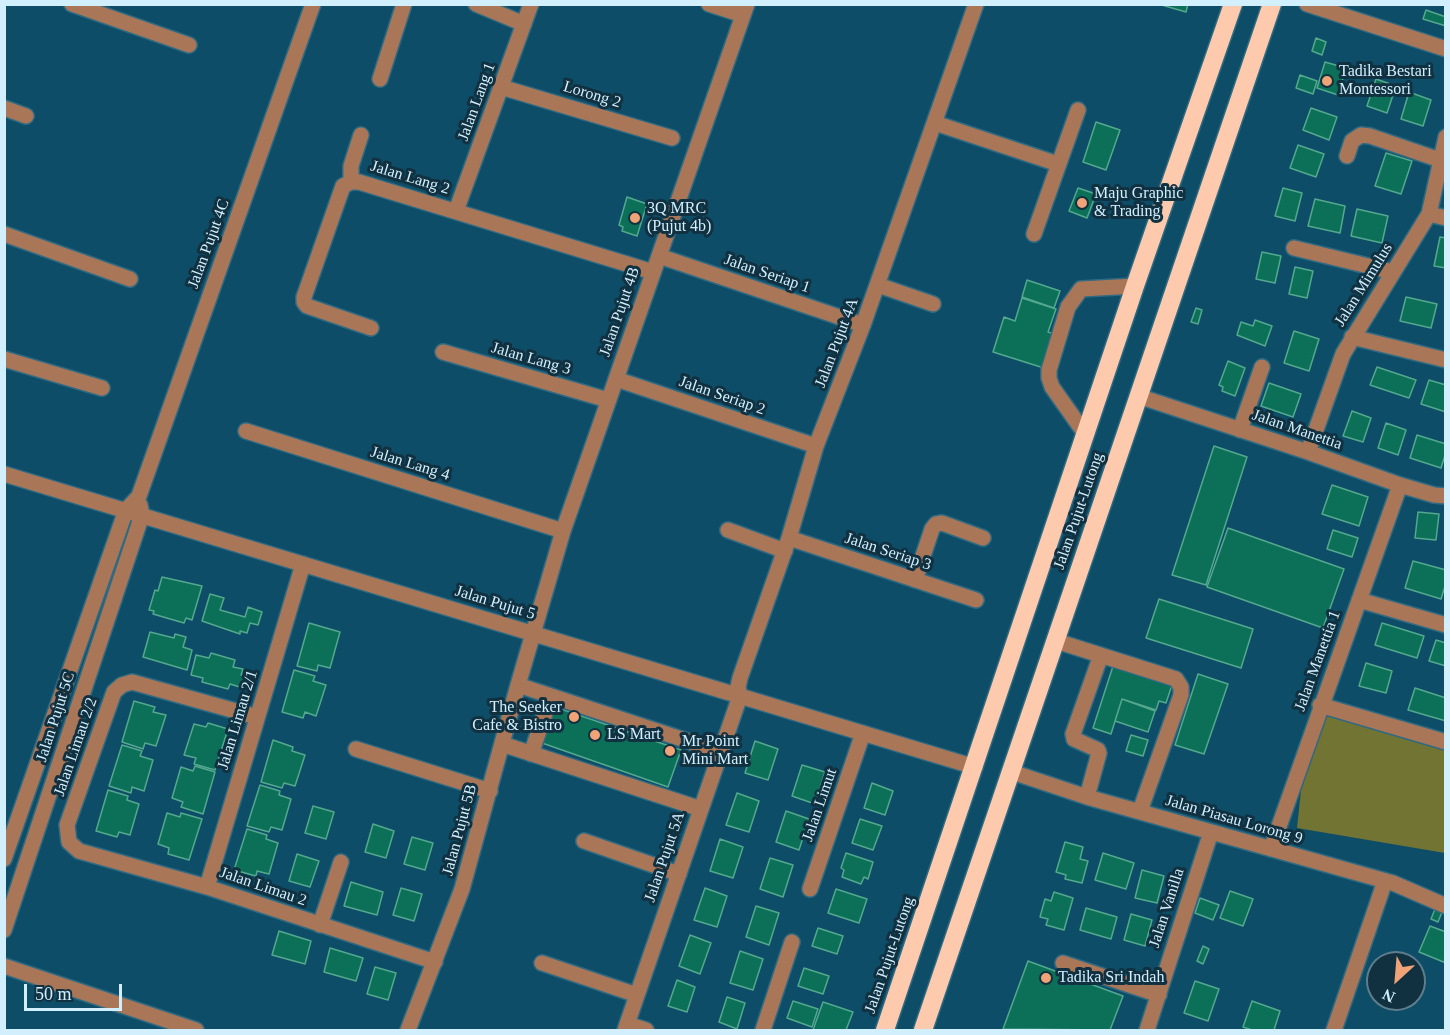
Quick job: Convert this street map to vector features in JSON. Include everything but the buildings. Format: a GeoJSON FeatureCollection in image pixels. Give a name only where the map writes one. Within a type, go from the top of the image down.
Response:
{"type":"FeatureCollection","features":[{"type":"Feature","properties":{"kind":"highway","name":"Jalan Pujut-Lutong"},"geometry":{"type":"LineString","coordinates":[[885,1030],[1135,286],[1233,4]]}},
{"type":"Feature","properties":{"kind":"highway","name":"Jalan Pujut-Lutong"},"geometry":{"type":"LineString","coordinates":[[923,1030],[1272,4]]}},
{"type":"Feature","properties":{"kind":"street"},"geometry":{"type":"LineString","coordinates":[[72,4],[189,45]]}},
{"type":"Feature","properties":{"kind":"street","name":"Jalan Pujut 4C"},"geometry":{"type":"LineString","coordinates":[[139,496],[313,4]]}},
{"type":"Feature","properties":{"kind":"street"},"geometry":{"type":"LineString","coordinates":[[380,79],[404,4]]}},
{"type":"Feature","properties":{"kind":"street"},"geometry":{"type":"LineString","coordinates":[[476,4],[524,24]]}},
{"type":"Feature","properties":{"kind":"street","name":"Jalan Lang 1"},"geometry":{"type":"LineString","coordinates":[[456,211],[531,4]]}},
{"type":"Feature","properties":{"kind":"street"},"geometry":{"type":"LineString","coordinates":[[709,4],[745,10]]}},
{"type":"Feature","properties":{"kind":"street","name":"Jalan Pujut 4A"},"geometry":{"type":"LineString","coordinates":[[740,696],[738,687],[740,678],[787,544],[816,446],[878,285],[976,4]]}},
{"type":"Feature","properties":{"kind":"street"},"geometry":{"type":"LineString","coordinates":[[1307,4],[1446,49]]}},
{"type":"Feature","properties":{"kind":"street","name":"Jalan Pujut 4B"},"geometry":{"type":"LineString","coordinates":[[533,633],[563,531],[745,10]]}},
{"type":"Feature","properties":{"kind":"street","name":"Lorong 2"},"geometry":{"type":"LineString","coordinates":[[501,87],[672,138]]}},
{"type":"Feature","properties":{"kind":"street"},"geometry":{"type":"LineString","coordinates":[[4,108],[27,116]]}},
{"type":"Feature","properties":{"kind":"street"},"geometry":{"type":"LineString","coordinates":[[1034,234],[1078,110]]}},
{"type":"Feature","properties":{"kind":"street"},"geometry":{"type":"LineString","coordinates":[[935,123],[1058,164]]}},
{"type":"Feature","properties":{"kind":"street"},"geometry":{"type":"LineString","coordinates":[[351,183],[351,166],[361,135]]}},
{"type":"Feature","properties":{"kind":"street"},"geometry":{"type":"LineString","coordinates":[[1347,156],[1352,141],[1361,135],[1440,160]]}},
{"type":"Feature","properties":{"kind":"street","name":"Jalan Mimulus"},"geometry":{"type":"LineString","coordinates":[[1308,452],[1343,354],[1429,214],[1446,137]]}},
{"type":"Feature","properties":{"kind":"street","name":"Jalan Lang 2"},"geometry":{"type":"LineString","coordinates":[[370,328],[307,306],[304,302],[343,186],[351,183],[359,182],[653,272]]}},
{"type":"Feature","properties":{"kind":"street"},"geometry":{"type":"LineString","coordinates":[[1429,214],[1446,218]]}},
{"type":"Feature","properties":{"kind":"street"},"geometry":{"type":"LineString","coordinates":[[4,234],[130,279]]}},
{"type":"Feature","properties":{"kind":"street"},"geometry":{"type":"LineString","coordinates":[[1294,248],[1394,272]]}},
{"type":"Feature","properties":{"kind":"street","name":"Jalan Seriap 1"},"geometry":{"type":"LineString","coordinates":[[659,256],[863,326]]}},
{"type":"Feature","properties":{"kind":"street"},"geometry":{"type":"LineString","coordinates":[[878,285],[933,304]]}},
{"type":"Feature","properties":{"kind":"street"},"geometry":{"type":"LineString","coordinates":[[1086,435],[1052,387],[1049,378],[1049,370],[1068,307],[1081,290],[1135,286]]}},
{"type":"Feature","properties":{"kind":"street"},"geometry":{"type":"LineString","coordinates":[[1353,337],[1446,360]]}},
{"type":"Feature","properties":{"kind":"street","name":"Jalan Lang 3"},"geometry":{"type":"LineString","coordinates":[[443,352],[608,400]]}},
{"type":"Feature","properties":{"kind":"street"},"geometry":{"type":"LineString","coordinates":[[4,359],[102,388]]}},
{"type":"Feature","properties":{"kind":"street"},"geometry":{"type":"LineString","coordinates":[[1240,430],[1262,368]]}},
{"type":"Feature","properties":{"kind":"street","name":"Jalan Seriap 2"},"geometry":{"type":"LineString","coordinates":[[616,379],[816,446]]}},
{"type":"Feature","properties":{"kind":"street","name":"Jalan Manettia"},"geometry":{"type":"LineString","coordinates":[[1138,396],[1400,485],[1434,495],[1446,496]]}},
{"type":"Feature","properties":{"kind":"street","name":"Jalan Lang 4"},"geometry":{"type":"LineString","coordinates":[[246,432],[563,531]]}},
{"type":"Feature","properties":{"kind":"street","name":"Jalan Pujut 5"},"geometry":{"type":"LineString","coordinates":[[4,474],[975,767]]}},
{"type":"Feature","properties":{"kind":"street","name":"Jalan Manettia 1"},"geometry":{"type":"LineString","coordinates":[[1271,849],[1320,705],[1400,485]]}},
{"type":"Feature","properties":{"kind":"street"},"geometry":{"type":"LineString","coordinates":[[126,510],[139,496]]}},
{"type":"Feature","properties":{"kind":"street"},"geometry":{"type":"LineString","coordinates":[[139,496],[142,515]]}},
{"type":"Feature","properties":{"kind":"street","name":"Jalan Pujut 5C"},"geometry":{"type":"LineString","coordinates":[[4,859],[126,510]]}},
{"type":"Feature","properties":{"kind":"street","name":"Jalan Pujut 5C"},"geometry":{"type":"LineString","coordinates":[[4,930],[142,515]]}},
{"type":"Feature","properties":{"kind":"street"},"geometry":{"type":"LineString","coordinates":[[915,580],[932,529],[936,524],[942,523],[983,538]]}},
{"type":"Feature","properties":{"kind":"street","name":"Jalan Seriap 3"},"geometry":{"type":"LineString","coordinates":[[728,530],[915,580],[976,600]]}},
{"type":"Feature","properties":{"kind":"street","name":"Jalan Limau 2/1"},"geometry":{"type":"LineString","coordinates":[[207,887],[303,564]]}},
{"type":"Feature","properties":{"kind":"street"},"geometry":{"type":"LineString","coordinates":[[1359,600],[1446,625]]}},
{"type":"Feature","properties":{"kind":"street","name":"Jalan Pujut 5B"},"geometry":{"type":"LineString","coordinates":[[408,1030],[462,889],[533,633]]}},
{"type":"Feature","properties":{"kind":"street"},"geometry":{"type":"LineString","coordinates":[[1056,641],[1176,679],[1181,687],[1181,696],[1140,811]]}},
{"type":"Feature","properties":{"kind":"street"},"geometry":{"type":"LineString","coordinates":[[1087,796],[1099,753],[1098,750],[1074,740],[1073,734],[1101,655]]}},
{"type":"Feature","properties":{"kind":"street","name":"Jalan Limau 2/2"},"geometry":{"type":"LineString","coordinates":[[79,851],[69,842],[67,825],[114,692],[132,682],[257,717]]}},
{"type":"Feature","properties":{"kind":"street"},"geometry":{"type":"LineString","coordinates":[[518,685],[721,752]]}},
{"type":"Feature","properties":{"kind":"street"},"geometry":{"type":"LineString","coordinates":[[531,754],[551,696]]}},
{"type":"Feature","properties":{"kind":"street","name":"Jalan Pujut 5A"},"geometry":{"type":"LineString","coordinates":[[626,1027],[740,696]]}},
{"type":"Feature","properties":{"kind":"street"},"geometry":{"type":"LineString","coordinates":[[1320,705],[1446,742]]}},
{"type":"Feature","properties":{"kind":"street","name":"Jalan Limut"},"geometry":{"type":"LineString","coordinates":[[810,889],[863,733]]}},
{"type":"Feature","properties":{"kind":"street"},"geometry":{"type":"LineString","coordinates":[[502,744],[700,809]]}},
{"type":"Feature","properties":{"kind":"street"},"geometry":{"type":"LineString","coordinates":[[356,749],[490,792]]}},
{"type":"Feature","properties":{"kind":"street","name":"Jalan Piasau Lorong 9"},"geometry":{"type":"LineString","coordinates":[[1012,772],[1087,796],[1385,881],[1446,906]]}},
{"type":"Feature","properties":{"kind":"street","name":"Jalan Vanilla"},"geometry":{"type":"LineString","coordinates":[[1147,1030],[1211,832]]}},
{"type":"Feature","properties":{"kind":"street"},"geometry":{"type":"LineString","coordinates":[[584,841],[679,874]]}},
{"type":"Feature","properties":{"kind":"street","name":"Jalan Limau 2"},"geometry":{"type":"LineString","coordinates":[[79,851],[207,887],[435,962]]}},
{"type":"Feature","properties":{"kind":"street"},"geometry":{"type":"LineString","coordinates":[[320,925],[340,862]]}},
{"type":"Feature","properties":{"kind":"street"},"geometry":{"type":"LineString","coordinates":[[1334,1030],[1385,881]]}},
{"type":"Feature","properties":{"kind":"street"},"geometry":{"type":"LineString","coordinates":[[763,1030],[792,942]]}},
{"type":"Feature","properties":{"kind":"street"},"geometry":{"type":"LineString","coordinates":[[542,963],[637,995]]}},
{"type":"Feature","properties":{"kind":"street"},"geometry":{"type":"LineString","coordinates":[[1063,963],[1159,995]]}},
{"type":"Feature","properties":{"kind":"street"},"geometry":{"type":"LineString","coordinates":[[4,966],[190,1030]]}},
{"type":"Feature","properties":{"kind":"street"},"geometry":{"type":"LineString","coordinates":[[626,1027],[646,1030]]}},
{"type":"Feature","properties":{"kind":"shaded area"},"geometry":{"type":"Polygon","coordinates":[[[1327,714],[1445,747],[1445,853],[1297,828],[1301,790],[1327,714]]]}},
{"type":"Feature","properties":{"kind":"place","name":"Tadika Bestari Montessori"},"geometry":{"type":"Point","coordinates":[1327,81]}},
{"type":"Feature","properties":{"kind":"place","name":"Maju Graphic & Trading"},"geometry":{"type":"Point","coordinates":[1082,203]}},
{"type":"Feature","properties":{"kind":"place","name":"3Q MRC (Pujut 4b)"},"geometry":{"type":"Point","coordinates":[635,218]}},
{"type":"Feature","properties":{"kind":"place","name":"The Seeker Cafe & Bistro"},"geometry":{"type":"Point","coordinates":[574,717]}},
{"type":"Feature","properties":{"kind":"place","name":"LS Mart"},"geometry":{"type":"Point","coordinates":[595,735]}},
{"type":"Feature","properties":{"kind":"place","name":"Mr Point Mini Mart"},"geometry":{"type":"Point","coordinates":[670,751]}},
{"type":"Feature","properties":{"kind":"place","name":"Tadika Sri Indah"},"geometry":{"type":"Point","coordinates":[1046,978]}}]}
